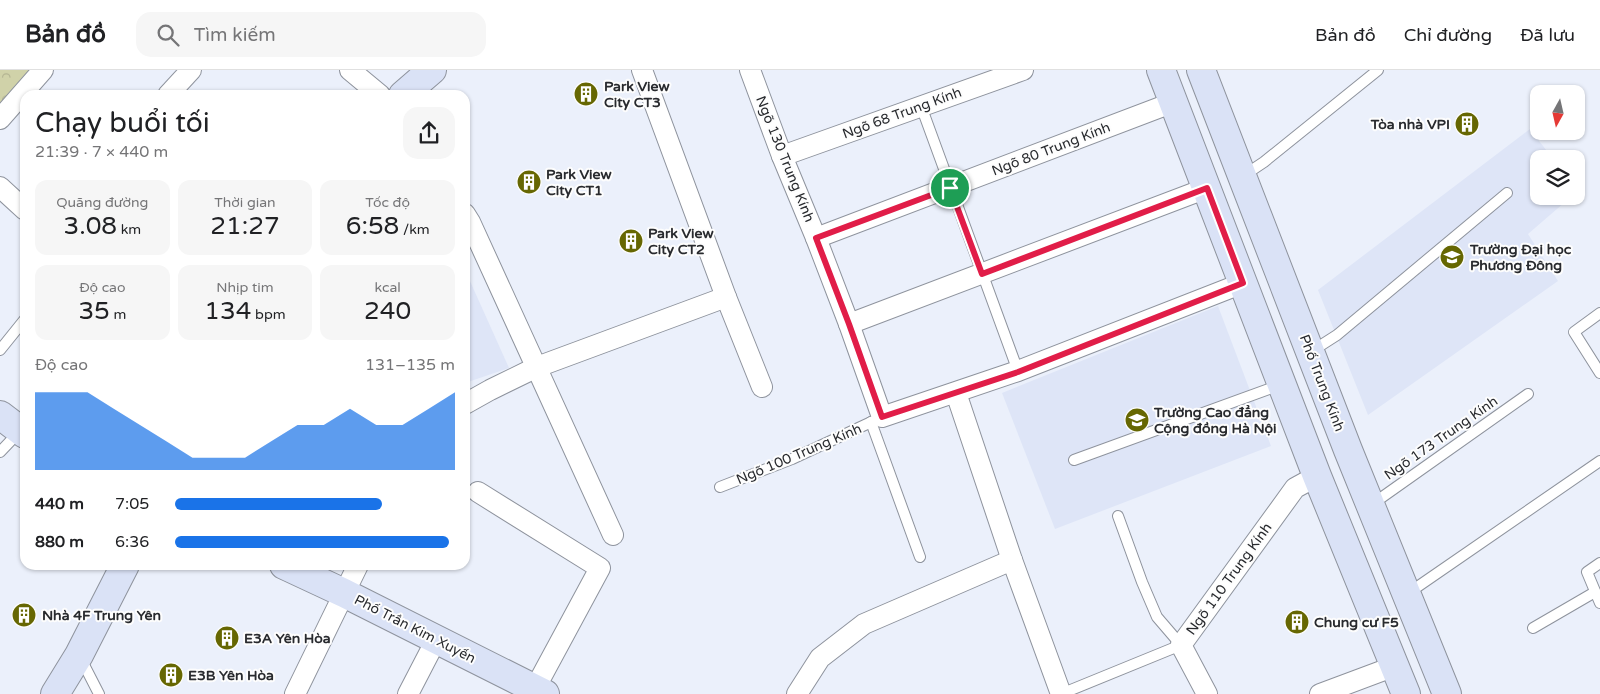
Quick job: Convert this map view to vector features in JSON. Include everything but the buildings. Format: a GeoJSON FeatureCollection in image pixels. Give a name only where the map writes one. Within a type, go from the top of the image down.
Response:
{"type":"FeatureCollection","features":[{"type":"Feature","properties":{"kind":"main road"},"geometry":{"type":"LineString","coordinates":[[409,90],[432,70]]}},
{"type":"Feature","properties":{"kind":"main road"},"geometry":{"type":"LineString","coordinates":[[1161,70],[1317,476],[1406,694]]}},
{"type":"Feature","properties":{"kind":"main road","name":"Phố Trung Kính"},"geometry":{"type":"LineString","coordinates":[[1205,73],[1370,505],[1447,694]]}},
{"type":"Feature","properties":{"kind":"main road"},"geometry":{"type":"LineString","coordinates":[[55,694],[79,655],[123,570]]}},
{"type":"Feature","properties":{"kind":"main road","name":"Phố Trần Kim Xuyến"},"geometry":{"type":"LineString","coordinates":[[295,570],[344,593],[537,692]]}},
{"type":"Feature","properties":{"kind":"street"},"geometry":{"type":"LineString","coordinates":[[25,90],[43,70]]}},
{"type":"Feature","properties":{"kind":"street"},"geometry":{"type":"LineString","coordinates":[[173,90],[191,70]]}},
{"type":"Feature","properties":{"kind":"street"},"geometry":{"type":"LineString","coordinates":[[350,70],[374,90]]}},
{"type":"Feature","properties":{"kind":"street"},"geometry":{"type":"LineString","coordinates":[[642,70],[726,297],[762,387]]}},
{"type":"Feature","properties":{"kind":"street","name":"Ngõ 130 Trung Kính"},"geometry":{"type":"LineString","coordinates":[[750,70],[849,324],[877,420]]}},
{"type":"Feature","properties":{"kind":"street","name":"Ngõ 68 Trung Kính"},"geometry":{"type":"LineString","coordinates":[[782,156],[1023,70]]}},
{"type":"Feature","properties":{"kind":"street"},"geometry":{"type":"LineString","coordinates":[[0,119],[20,96]]}},
{"type":"Feature","properties":{"kind":"street","name":"Ngõ 80 Trung Kính"},"geometry":{"type":"LineString","coordinates":[[816,238],[1174,102]]}},
{"type":"Feature","properties":{"kind":"street"},"geometry":{"type":"LineString","coordinates":[[0,187],[20,205]]}},
{"type":"Feature","properties":{"kind":"street"},"geometry":{"type":"LineString","coordinates":[[849,324],[1207,188]]}},
{"type":"Feature","properties":{"kind":"street"},"geometry":{"type":"LineString","coordinates":[[470,222],[613,535]]}},
{"type":"Feature","properties":{"kind":"street","name":"Ngõ 100 Trung Kính"},"geometry":{"type":"LineString","coordinates":[[877,420],[1018,372],[1243,283]]}},
{"type":"Feature","properties":{"kind":"street"},"geometry":{"type":"LineString","coordinates":[[470,401],[537,368],[726,297]]}},
{"type":"Feature","properties":{"kind":"street"},"geometry":{"type":"LineString","coordinates":[[956,393],[1012,560],[1061,694]]}},
{"type":"Feature","properties":{"kind":"street","name":"Ngõ 110 Trung Kính"},"geometry":{"type":"LineString","coordinates":[[1207,694],[1181,645],[1295,488],[1317,476]]}},
{"type":"Feature","properties":{"kind":"street"},"geometry":{"type":"LineString","coordinates":[[478,492],[600,568],[537,692]]}},
{"type":"Feature","properties":{"kind":"street"},"geometry":{"type":"LineString","coordinates":[[797,694],[820,658],[864,624],[1012,560]]}},
{"type":"Feature","properties":{"kind":"street"},"geometry":{"type":"LineString","coordinates":[[295,694],[356,570]]}},
{"type":"Feature","properties":{"kind":"street"},"geometry":{"type":"LineString","coordinates":[[408,694],[436,640]]}},
{"type":"Feature","properties":{"kind":"street"},"geometry":{"type":"LineString","coordinates":[[1320,694],[1395,666]]}},
{"type":"Feature","properties":{"kind":"lane"},"geometry":{"type":"LineString","coordinates":[[1243,176],[1264,162],[1378,70]]}},
{"type":"Feature","properties":{"kind":"lane"},"geometry":{"type":"LineString","coordinates":[[921,106],[1018,372]]}},
{"type":"Feature","properties":{"kind":"lane"},"geometry":{"type":"LineString","coordinates":[[1311,352],[1337,335],[1507,194]]}},
{"type":"Feature","properties":{"kind":"lane"},"geometry":{"type":"LineString","coordinates":[[1600,314],[1574,332],[1600,373]]}},
{"type":"Feature","properties":{"kind":"lane"},"geometry":{"type":"LineString","coordinates":[[0,350],[20,325]]}},
{"type":"Feature","properties":{"kind":"lane"},"geometry":{"type":"LineString","coordinates":[[1074,460],[1281,384]]}},
{"type":"Feature","properties":{"kind":"lane","name":"Ngõ 173 Trung Kính"},"geometry":{"type":"LineString","coordinates":[[1370,505],[1528,394]]}},
{"type":"Feature","properties":{"kind":"lane"},"geometry":{"type":"LineString","coordinates":[[877,420],[920,557]]}},
{"type":"Feature","properties":{"kind":"lane","name":"Ngõ 100 Trung Kính"},"geometry":{"type":"LineString","coordinates":[[720,487],[792,459],[877,420]]}},
{"type":"Feature","properties":{"kind":"lane"},"geometry":{"type":"LineString","coordinates":[[0,452],[15,427]]}},
{"type":"Feature","properties":{"kind":"lane"},"geometry":{"type":"LineString","coordinates":[[1406,595],[1600,461]]}},
{"type":"Feature","properties":{"kind":"lane"},"geometry":{"type":"LineString","coordinates":[[1061,694],[1181,645],[1158,617],[1142,582],[1118,516]]}},
{"type":"Feature","properties":{"kind":"lane"},"geometry":{"type":"LineString","coordinates":[[1600,563],[1587,572],[1600,603]]}},
{"type":"Feature","properties":{"kind":"lane"},"geometry":{"type":"LineString","coordinates":[[1533,628],[1595,592]]}},
{"type":"Feature","properties":{"kind":"lane"},"geometry":{"type":"LineString","coordinates":[[79,655],[99,694]]}},
{"type":"Feature","properties":{"kind":"shaded area","name":"Trường Đại học Phương Đông"},"geometry":{"type":"Polygon","coordinates":[[[1530,129],[1530,140],[1538,140],[1546,150],[1530,150],[1530,205],[1562,205],[1528,234],[1558,281],[1368,415],[1318,290],[1530,129]]]}},
{"type":"Feature","properties":{"kind":"shaded area"},"geometry":{"type":"Polygon","coordinates":[[[470,281],[509,368],[470,381],[470,281]]]}},
{"type":"Feature","properties":{"kind":"shaded area","name":"Trường Cao đẳng Cộng đồng Hà Nội"},"geometry":{"type":"Polygon","coordinates":[[[1218,306],[1271,446],[1055,529],[1002,393],[1218,306]]]}},
{"type":"Feature","properties":{"kind":"green space"},"geometry":{"type":"Polygon","coordinates":[[[0,70],[43,70],[25,90],[20,90],[20,96],[0,119],[0,70]]]}},
{"type":"Feature","properties":{"kind":"place","name":"Park View City CT3"},"geometry":{"type":"Point","coordinates":[586,94]}},
{"type":"Feature","properties":{"kind":"place","name":"Tòa nhà VPI"},"geometry":{"type":"Point","coordinates":[1467,124]}},
{"type":"Feature","properties":{"kind":"place","name":"Park View City CT1"},"geometry":{"type":"Point","coordinates":[529,182]}},
{"type":"Feature","properties":{"kind":"place","name":"Park View City CT2"},"geometry":{"type":"Point","coordinates":[631,241]}},
{"type":"Feature","properties":{"kind":"place","name":"Trường Đại học Phương Đông"},"geometry":{"type":"Point","coordinates":[1452,257]}},
{"type":"Feature","properties":{"kind":"place","name":"Trường Cao đẳng Cộng đồng Hà Nội"},"geometry":{"type":"Point","coordinates":[1137,420]}},
{"type":"Feature","properties":{"kind":"place","name":"Nhà 4F Trung Yên"},"geometry":{"type":"Point","coordinates":[24,615]}},
{"type":"Feature","properties":{"kind":"place","name":"Chung cư F5"},"geometry":{"type":"Point","coordinates":[1297,622]}},
{"type":"Feature","properties":{"kind":"place","name":"E3A Yên Hòa"},"geometry":{"type":"Point","coordinates":[227,638]}},
{"type":"Feature","properties":{"kind":"place","name":"E3B Yên Hòa"},"geometry":{"type":"Point","coordinates":[171,675]}},
{"type":"Feature","properties":{"kind":"route"},"geometry":{"type":"LineString","coordinates":[[950,188],[982,274],[1207,188],[1243,283],[1018,372],[882,417],[816,238],[950,188]]}}]}
